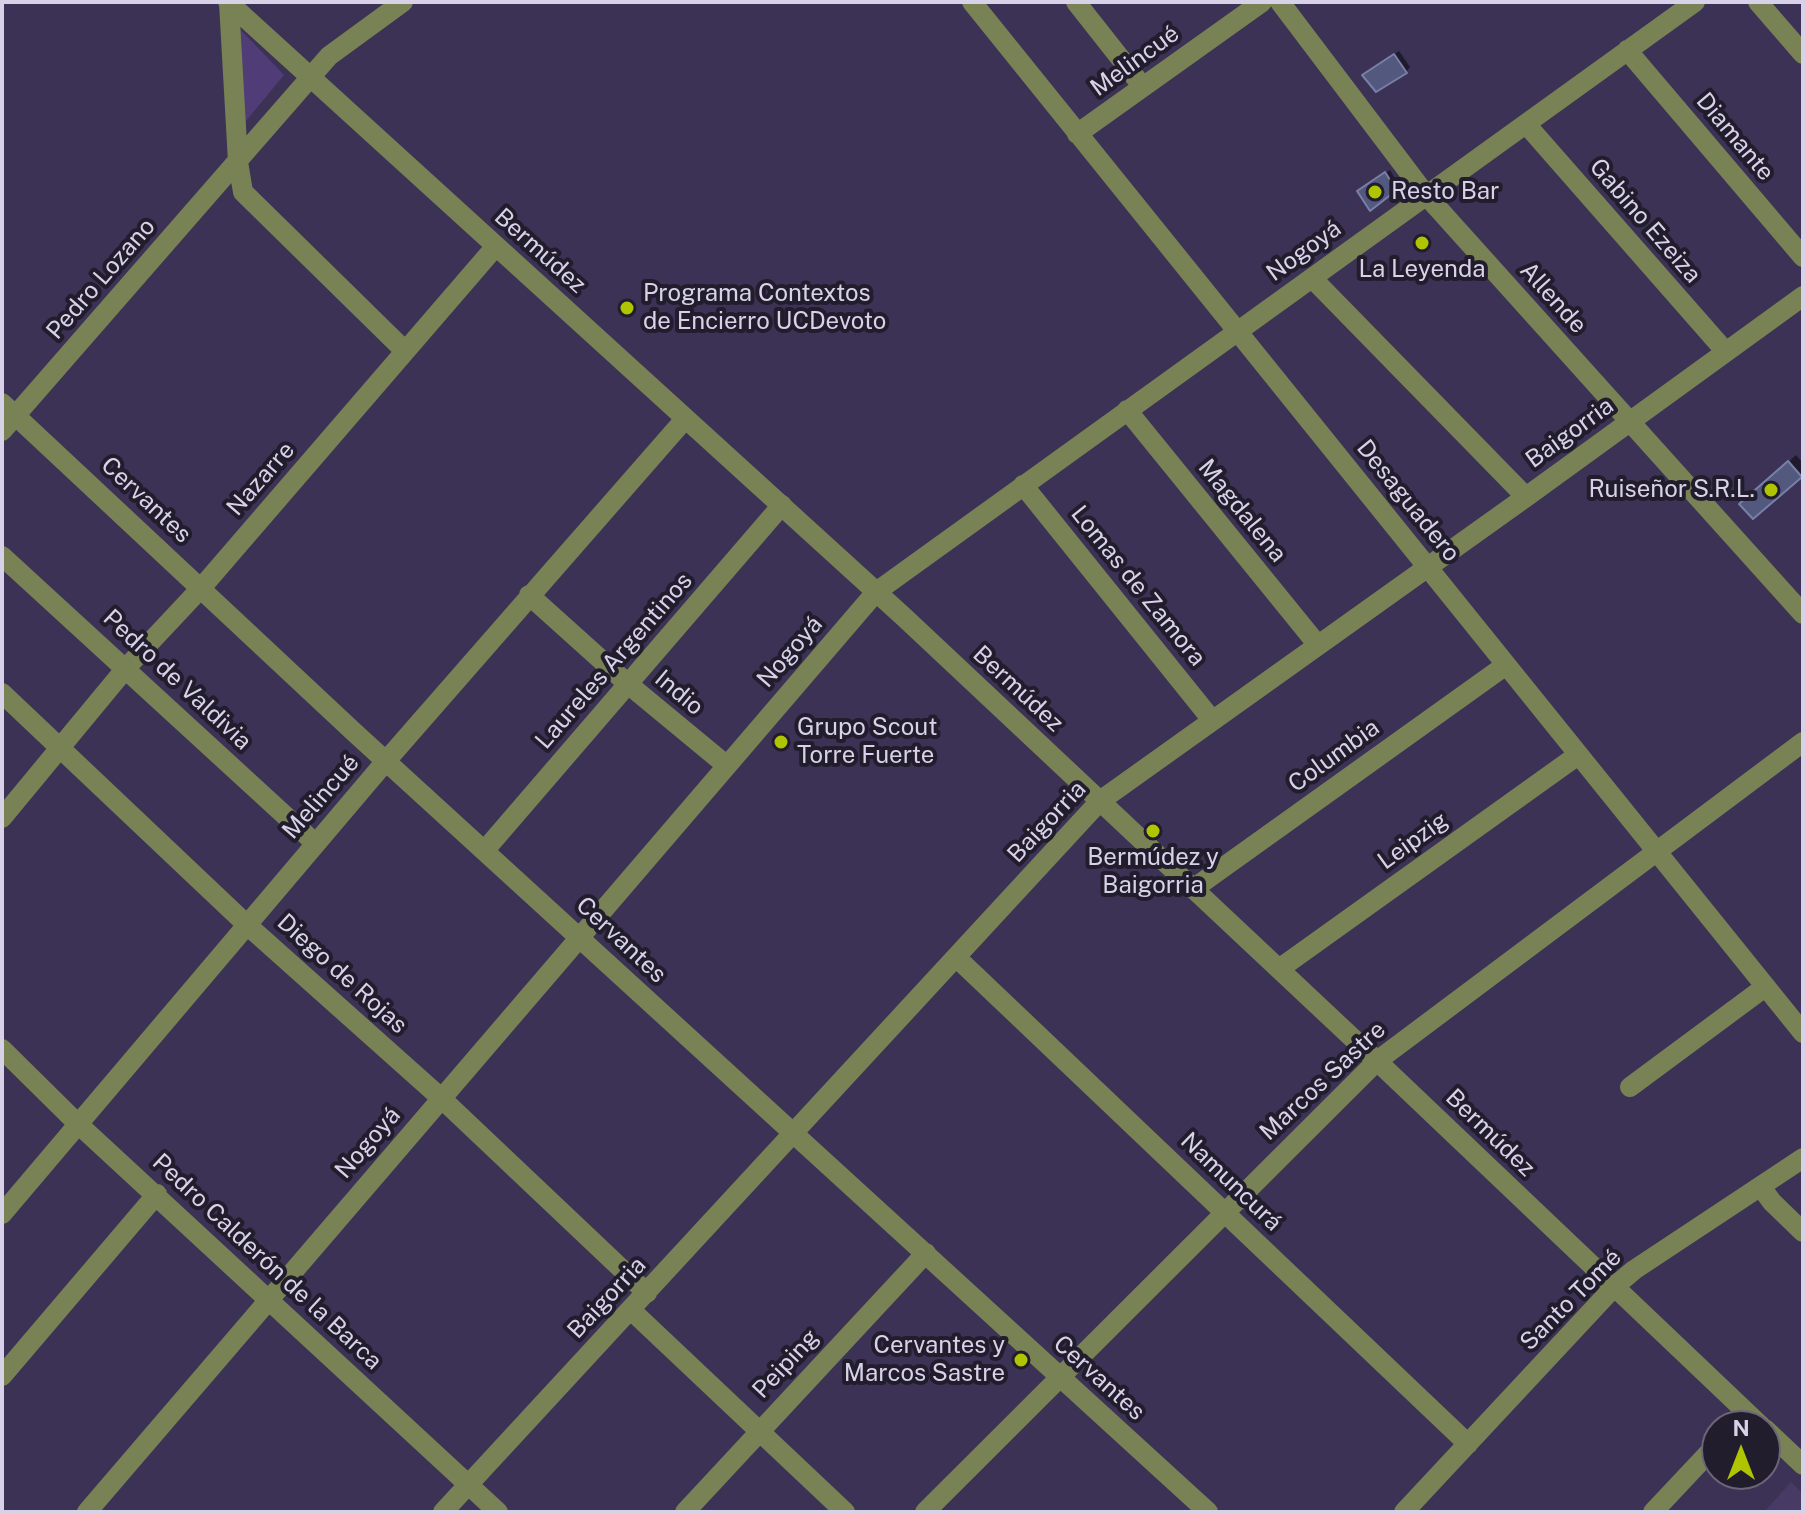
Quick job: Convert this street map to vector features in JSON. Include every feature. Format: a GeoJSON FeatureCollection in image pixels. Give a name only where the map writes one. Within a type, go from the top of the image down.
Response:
{"type":"FeatureCollection","features":[{"type":"Feature","properties":{"kind":"street","name":"Bermúdez"},"geometry":{"type":"LineString","coordinates":[[228,2],[876,592],[1615,1286],[1738,1410]]}},
{"type":"Feature","properties":{"kind":"street"},"geometry":{"type":"LineString","coordinates":[[228,2],[238,162],[243,192],[405,351]]}},
{"type":"Feature","properties":{"kind":"street","name":"Pedro Lozano"},"geometry":{"type":"LineString","coordinates":[[7,416],[238,162],[329,56],[403,2]]}},
{"type":"Feature","properties":{"kind":"street","name":"Desaguadero"},"geometry":{"type":"LineString","coordinates":[[972,2],[1803,1033]]}},
{"type":"Feature","properties":{"kind":"street"},"geometry":{"type":"LineString","coordinates":[[1076,2],[1143,87]]}},
{"type":"Feature","properties":{"kind":"street","name":"Melincué"},"geometry":{"type":"LineString","coordinates":[[1077,134],[1262,2]]}},
{"type":"Feature","properties":{"kind":"street","name":"Allende"},"geometry":{"type":"LineString","coordinates":[[1280,2],[1426,195],[1803,614]]}},
{"type":"Feature","properties":{"kind":"street","name":"Nogoyá"},"geometry":{"type":"LineString","coordinates":[[87,1512],[876,592],[1695,2]]}},
{"type":"Feature","properties":{"kind":"street"},"geometry":{"type":"LineString","coordinates":[[1758,2],[1803,54]]}},
{"type":"Feature","properties":{"kind":"street","name":"Diamante"},"geometry":{"type":"LineString","coordinates":[[1627,50],[1803,257]]}},
{"type":"Feature","properties":{"kind":"street","name":"Gabino Ezeiza"},"geometry":{"type":"LineString","coordinates":[[1526,124],[1726,352]]}},
{"type":"Feature","properties":{"kind":"street","name":"Nazarre"},"geometry":{"type":"LineString","coordinates":[[2,818],[126,668],[202,587],[496,246]]}},
{"type":"Feature","properties":{"kind":"street"},"geometry":{"type":"LineString","coordinates":[[1312,278],[1526,497]]}},
{"type":"Feature","properties":{"kind":"street","name":"Baigorria"},"geometry":{"type":"LineString","coordinates":[[443,1512],[1100,801],[1803,296]]}},
{"type":"Feature","properties":{"kind":"street","name":"Magdalena"},"geometry":{"type":"LineString","coordinates":[[1127,410],[1317,644]]}},
{"type":"Feature","properties":{"kind":"street","name":"Cervantes"},"geometry":{"type":"LineString","coordinates":[[7,416],[202,587],[386,761],[1208,1512]]}},
{"type":"Feature","properties":{"kind":"street","name":"Melincué"},"geometry":{"type":"LineString","coordinates":[[2,1214],[315,843],[685,419]]}},
{"type":"Feature","properties":{"kind":"street","name":"Lomas de Zamora"},"geometry":{"type":"LineString","coordinates":[[1023,485],[1212,720]]}},
{"type":"Feature","properties":{"kind":"street","name":"Laureles Argentinos"},"geometry":{"type":"LineString","coordinates":[[485,850],[782,505]]}},
{"type":"Feature","properties":{"kind":"street","name":"Pedro de Valdivia"},"geometry":{"type":"LineString","coordinates":[[2,556],[315,843]]}},
{"type":"Feature","properties":{"kind":"street","name":"Indio"},"geometry":{"type":"LineString","coordinates":[[529,595],[628,684],[726,765]]}},
{"type":"Feature","properties":{"kind":"street","name":"Columbia"},"geometry":{"type":"LineString","coordinates":[[1193,889],[1506,665]]}},
{"type":"Feature","properties":{"kind":"street","name":"Diego de Rojas"},"geometry":{"type":"LineString","coordinates":[[2,693],[246,924],[441,1098],[647,1293]]}},
{"type":"Feature","properties":{"kind":"street","name":"Marcos Sastre"},"geometry":{"type":"LineString","coordinates":[[925,1512],[1377,1061],[1803,742]]}},
{"type":"Feature","properties":{"kind":"street","name":"Leipzig"},"geometry":{"type":"LineString","coordinates":[[1279,969],[1578,755]]}},
{"type":"Feature","properties":{"kind":"street","name":"Namuncurá"},"geometry":{"type":"LineString","coordinates":[[957,958],[1468,1444]]}},
{"type":"Feature","properties":{"kind":"street"},"geometry":{"type":"LineString","coordinates":[[1630,1087],[1765,987]]}},
{"type":"Feature","properties":{"kind":"street","name":"Pedro Calderón de la Barca"},"geometry":{"type":"LineString","coordinates":[[2,1049],[77,1123],[498,1512]]}},
{"type":"Feature","properties":{"kind":"street","name":"Santo Tomé"},"geometry":{"type":"LineString","coordinates":[[1404,1512],[1615,1286],[1634,1270],[1803,1158]]}},
{"type":"Feature","properties":{"kind":"street"},"geometry":{"type":"LineString","coordinates":[[1761,1187],[1803,1232]]}},
{"type":"Feature","properties":{"kind":"street"},"geometry":{"type":"LineString","coordinates":[[2,1376],[157,1194]]}},
{"type":"Feature","properties":{"kind":"street","name":"Peiping"},"geometry":{"type":"LineString","coordinates":[[685,1512],[926,1253]]}},
{"type":"Feature","properties":{"kind":"street"},"geometry":{"type":"LineString","coordinates":[[631,1310],[845,1512]]}},
{"type":"Feature","properties":{"kind":"street","name":"Bermúdez"},"geometry":{"type":"LineString","coordinates":[[1781,1447],[1803,1465]]}},
{"type":"Feature","properties":{"kind":"street"},"geometry":{"type":"LineString","coordinates":[[1653,1512],[1701,1461]]}},
{"type":"Feature","properties":{"kind":"shaded area"},"geometry":{"type":"Polygon","coordinates":[[[239,28],[284,75],[236,133],[239,28]]]}},
{"type":"Feature","properties":{"kind":"shaded area"},"geometry":{"type":"Polygon","coordinates":[[[1791,1482],[1803,1494],[1802,1512],[1764,1512],[1791,1482]]]}},
{"type":"Feature","properties":{"kind":"building"},"geometry":{"type":"Polygon","coordinates":[[[1394,54],[1407,73],[1376,92],[1362,75],[1394,54]]]}},
{"type":"Feature","properties":{"kind":"building","name":"Resto Bar"},"geometry":{"type":"Polygon","coordinates":[[[1385,172],[1392,183],[1393,193],[1370,211],[1357,191],[1385,172]]]}},
{"type":"Feature","properties":{"kind":"building","name":"Ruiseñor S.R.L."},"geometry":{"type":"Polygon","coordinates":[[[1788,461],[1802,477],[1753,519],[1739,504],[1788,461]]]}},
{"type":"Feature","properties":{"kind":"place","name":"Resto Bar"},"geometry":{"type":"Point","coordinates":[1375,192]}},
{"type":"Feature","properties":{"kind":"place","name":"La Leyenda"},"geometry":{"type":"Point","coordinates":[1422,243]}},
{"type":"Feature","properties":{"kind":"place","name":"Programa Contextos de Encierro UCDevoto"},"geometry":{"type":"Point","coordinates":[627,308]}},
{"type":"Feature","properties":{"kind":"place","name":"Ruiseñor S.R.L."},"geometry":{"type":"Point","coordinates":[1771,490]}},
{"type":"Feature","properties":{"kind":"place","name":"Grupo Scout Torre Fuerte"},"geometry":{"type":"Point","coordinates":[781,742]}},
{"type":"Feature","properties":{"kind":"place","name":"Bermúdez y Baigorria"},"geometry":{"type":"Point","coordinates":[1153,831]}},
{"type":"Feature","properties":{"kind":"place","name":"Cervantes y Marcos Sastre"},"geometry":{"type":"Point","coordinates":[1021,1360]}}]}
